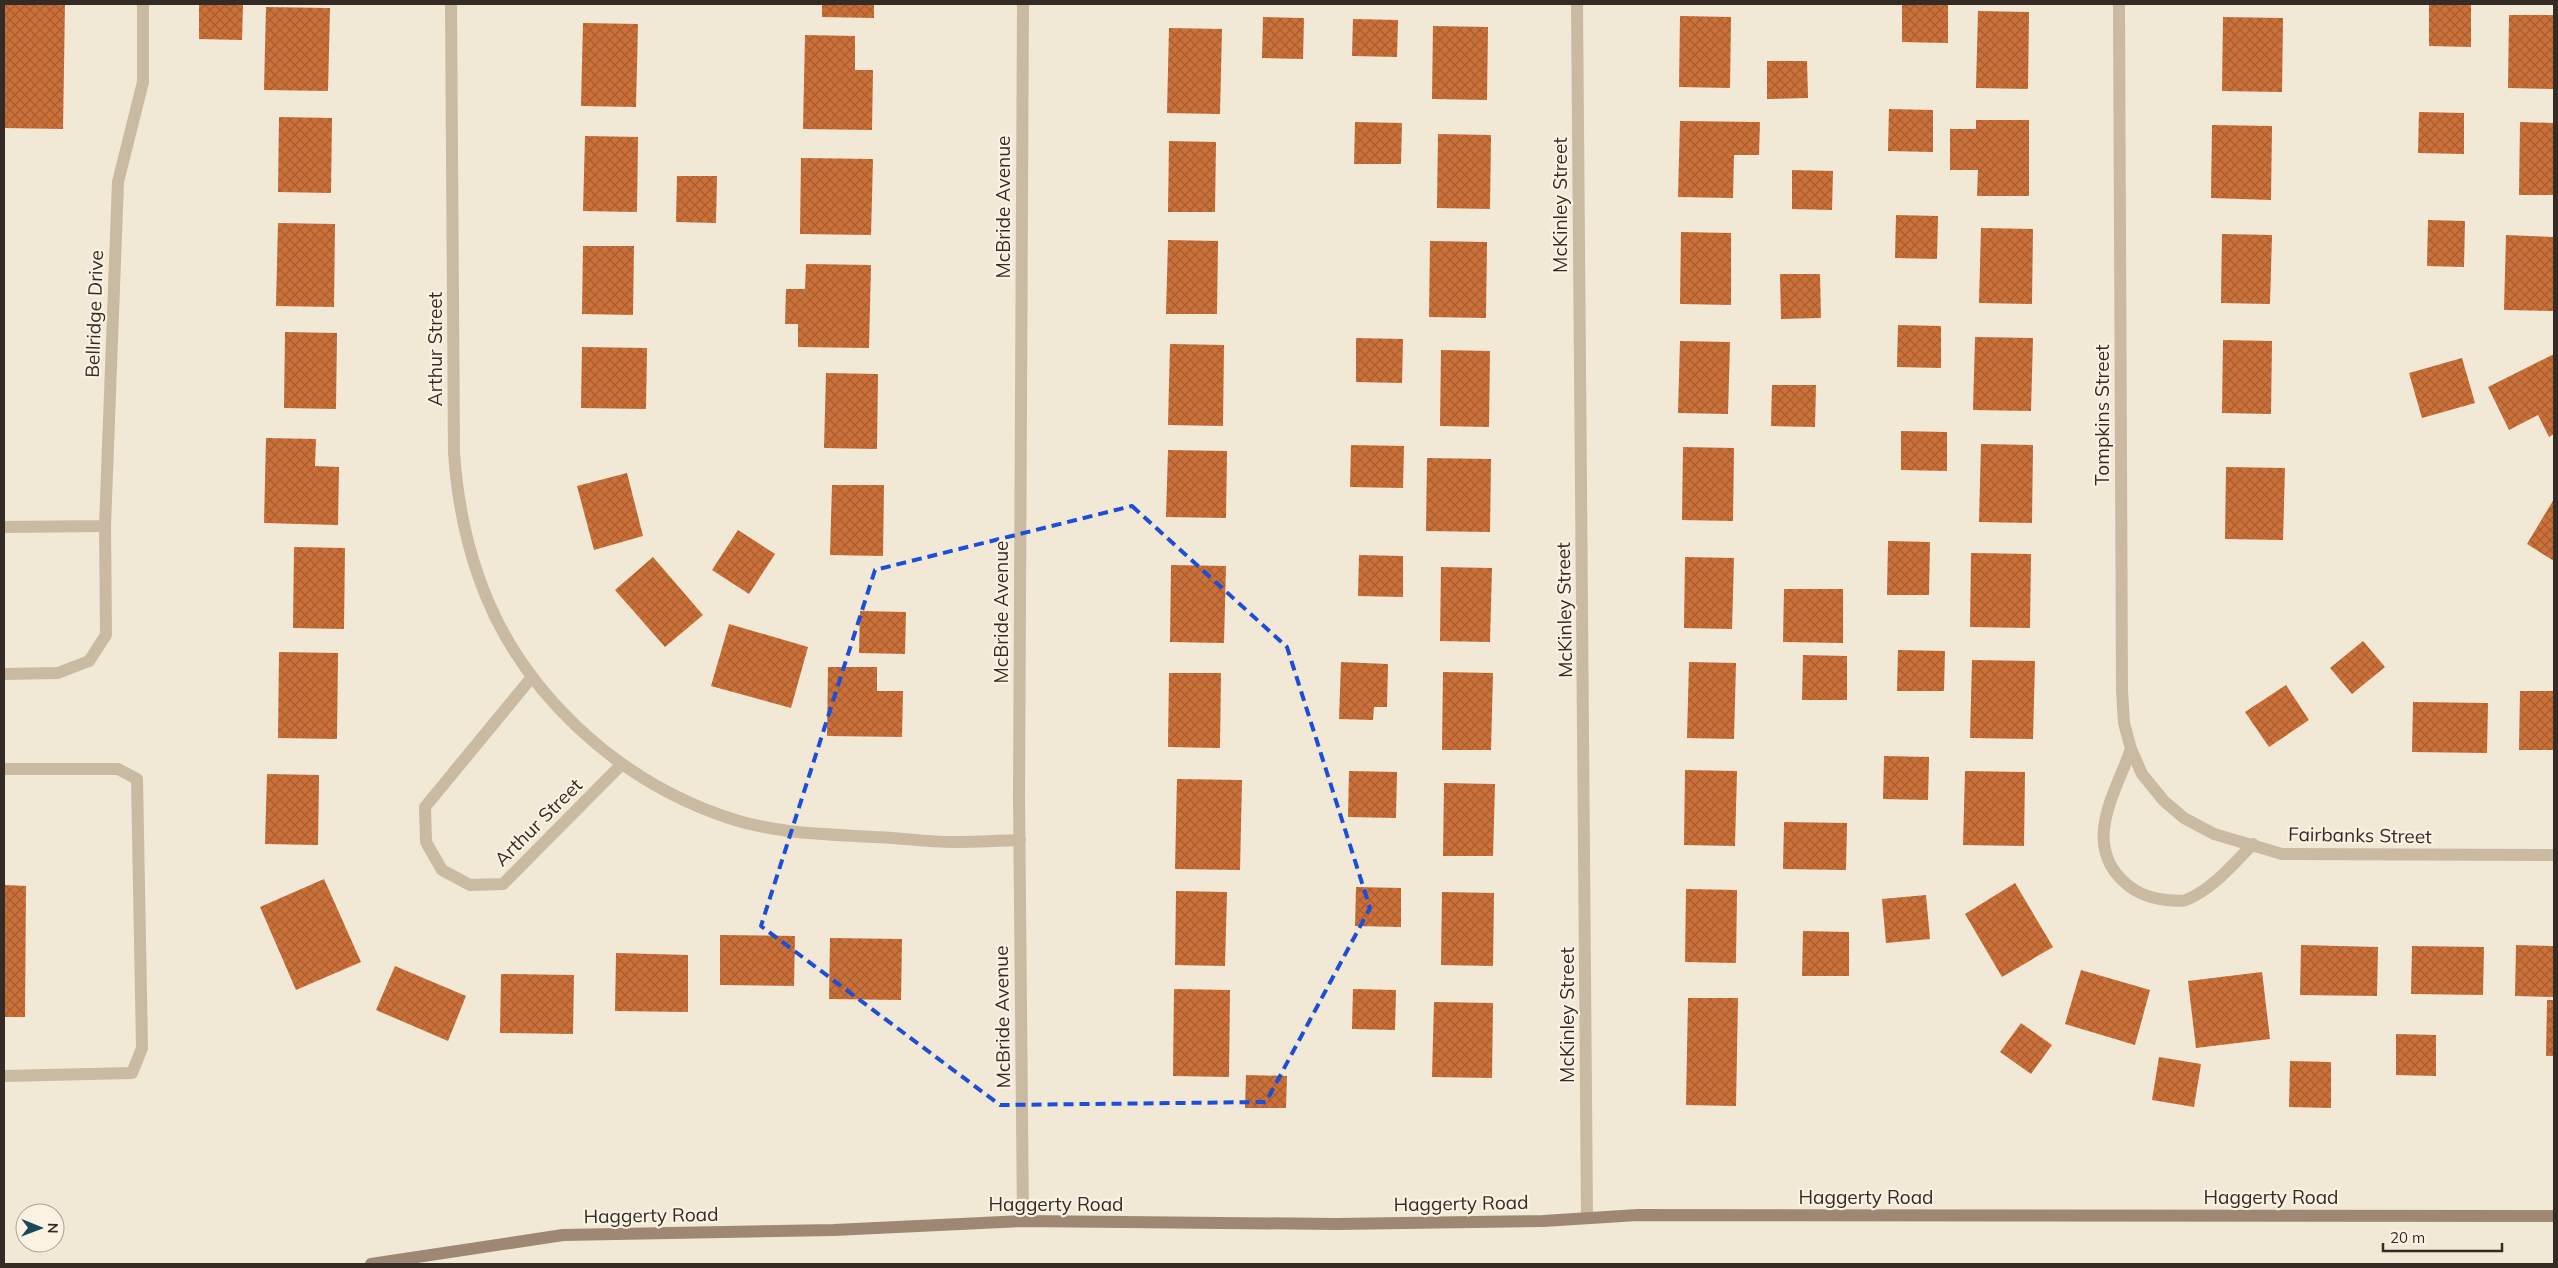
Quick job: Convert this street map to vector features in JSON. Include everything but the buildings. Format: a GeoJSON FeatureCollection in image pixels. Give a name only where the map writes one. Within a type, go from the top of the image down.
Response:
{"type":"FeatureCollection","features":[{"type":"Feature","properties":{"kind":"main road","name":"Haggerty Road"},"geometry":{"type":"LineString","coordinates":[[371,1264],[563,1235],[834,1230],[1023,1221],[1336,1224],[1543,1221],[1588,1216],[2554,1216]]}},
{"type":"Feature","properties":{"kind":"street","name":"Bellridge Drive"},"geometry":{"type":"LineString","coordinates":[[4,674],[58,673],[89,660],[106,635],[105,526],[118,182],[143,82],[143,4]]}},
{"type":"Feature","properties":{"kind":"street","name":"Arthur Street"},"geometry":{"type":"LineString","coordinates":[[451,4],[454,452],[458,495],[466,536],[478,577],[499,623],[532,676],[568,720],[621,764],[674,796],[732,819],[800,833],[952,842],[1020,840]]}},
{"type":"Feature","properties":{"kind":"street","name":"McBride Avenue"},"geometry":{"type":"LineString","coordinates":[[1023,4],[1020,840],[1023,1221]]}},
{"type":"Feature","properties":{"kind":"street","name":"McKinley Street"},"geometry":{"type":"LineString","coordinates":[[1577,4],[1588,1216]]}},
{"type":"Feature","properties":{"kind":"street","name":"Tompkins Street"},"geometry":{"type":"LineString","coordinates":[[2119,4],[2122,691],[2124,723],[2131,749],[2142,774],[2174,810]]}},
{"type":"Feature","properties":{"kind":"street"},"geometry":{"type":"LineString","coordinates":[[4,527],[105,526]]}},
{"type":"Feature","properties":{"kind":"street","name":"Arthur Street"},"geometry":{"type":"LineString","coordinates":[[532,676],[425,806],[426,842],[442,870],[470,885],[503,884],[621,764]]}},
{"type":"Feature","properties":{"kind":"street"},"geometry":{"type":"LineString","coordinates":[[2131,749],[2108,809],[2104,830],[2106,854],[2114,871],[2132,888],[2144,896],[2184,901],[2210,886],[2253,844]]}},
{"type":"Feature","properties":{"kind":"street"},"geometry":{"type":"LineString","coordinates":[[4,769],[118,769],[137,779],[142,1048],[132,1074],[4,1076]]}},
{"type":"Feature","properties":{"kind":"street","name":"Fairbanks Street"},"geometry":{"type":"LineString","coordinates":[[2174,810],[2184,818],[2214,834],[2282,854],[2554,855]]}},
{"type":"Feature","properties":{"kind":"highlighted area"},"geometry":{"type":"Polygon","coordinates":[[[1132,506],[1287,647],[1370,908],[1266,1102],[1000,1105],[761,926],[875,570],[1132,506]]]}}]}
